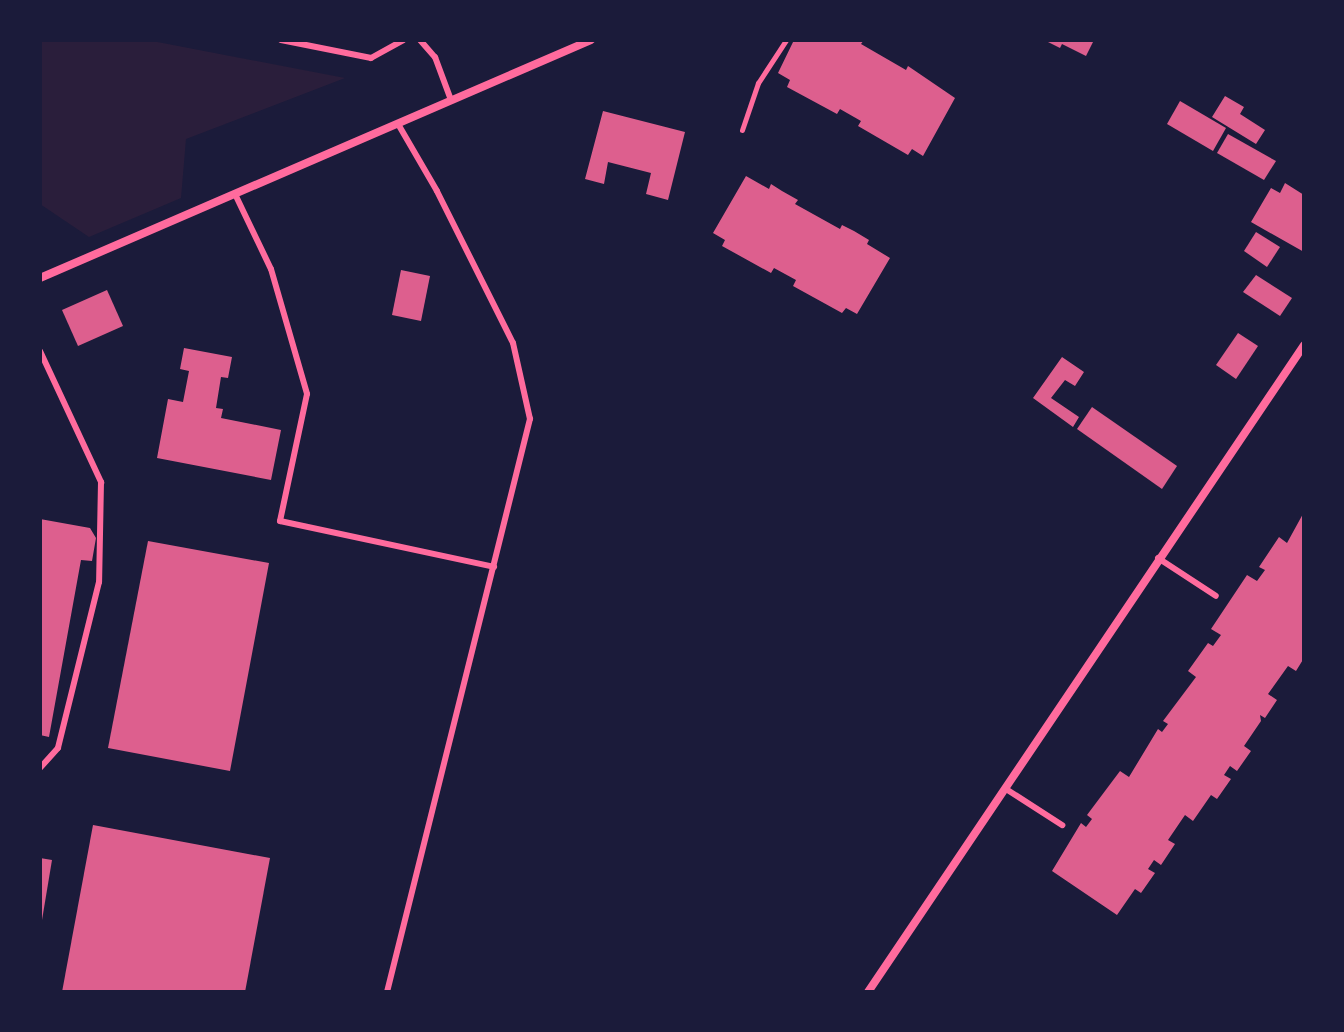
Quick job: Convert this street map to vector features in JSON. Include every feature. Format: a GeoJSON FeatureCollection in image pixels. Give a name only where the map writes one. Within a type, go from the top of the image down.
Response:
{"type":"FeatureCollection","features":[{"type":"Feature","properties":{"kind":"street"},"geometry":{"type":"LineString","coordinates":[[40,278],[591,40]]}},
{"type":"Feature","properties":{"kind":"street"},"geometry":{"type":"LineString","coordinates":[[868,992],[1304,345]]}},
{"type":"Feature","properties":{"kind":"lane"},"geometry":{"type":"LineString","coordinates":[[281,40],[371,58],[403,40]]}},
{"type":"Feature","properties":{"kind":"lane"},"geometry":{"type":"LineString","coordinates":[[420,40],[435,57],[451,100]]}},
{"type":"Feature","properties":{"kind":"lane"},"geometry":{"type":"LineString","coordinates":[[387,992],[530,419],[513,343],[437,191],[398,124]]}},
{"type":"Feature","properties":{"kind":"lane"},"geometry":{"type":"LineString","coordinates":[[235,194],[271,269],[307,394],[280,521],[494,567]]}},
{"type":"Feature","properties":{"kind":"lane"},"geometry":{"type":"LineString","coordinates":[[40,351],[101,482],[99,582],[58,748],[40,768]]}},
{"type":"Feature","properties":{"kind":"lane"},"geometry":{"type":"LineString","coordinates":[[1158,558],[1216,596]]}},
{"type":"Feature","properties":{"kind":"lane"},"geometry":{"type":"LineString","coordinates":[[1006,789],[1062,825]]}},
{"type":"Feature","properties":{"kind":"path"},"geometry":{"type":"LineString","coordinates":[[742,130],[758,83],[786,40]]}},
{"type":"Feature","properties":{"kind":"shaded area"},"geometry":{"type":"Polygon","coordinates":[[[40,40],[147,40],[345,78],[186,139],[181,198],[89,237],[40,204],[40,40]]]}},
{"type":"Feature","properties":{"kind":"building"},"geometry":{"type":"Polygon","coordinates":[[[794,40],[864,40],[861,44],[906,70],[908,66],[955,98],[923,156],[912,149],[908,155],[858,126],[861,121],[840,109],[837,114],[787,87],[790,80],[778,73],[794,40]]]}},
{"type":"Feature","properties":{"kind":"building"},"geometry":{"type":"Polygon","coordinates":[[[1044,40],[1094,40],[1086,56],[1062,44],[1060,48],[1044,40]]]}},
{"type":"Feature","properties":{"kind":"building"},"geometry":{"type":"Polygon","coordinates":[[[1225,96],[1244,107],[1240,114],[1265,130],[1256,144],[1212,117],[1225,96]]]}},
{"type":"Feature","properties":{"kind":"building"},"geometry":{"type":"Polygon","coordinates":[[[1180,101],[1226,128],[1213,151],[1167,124],[1180,101]]]}},
{"type":"Feature","properties":{"kind":"building"},"geometry":{"type":"Polygon","coordinates":[[[603,111],[685,132],[668,200],[646,194],[651,173],[608,162],[604,184],[585,179],[603,111]]]}},
{"type":"Feature","properties":{"kind":"building"},"geometry":{"type":"Polygon","coordinates":[[[1228,134],[1276,161],[1264,180],[1217,153],[1228,134]]]}},
{"type":"Feature","properties":{"kind":"building"},"geometry":{"type":"Polygon","coordinates":[[[746,176],[769,189],[771,184],[798,200],[795,204],[840,229],[842,225],[854,231],[869,240],[867,244],[890,258],[857,314],[846,308],[842,313],[793,286],[796,280],[774,268],[771,273],[722,246],[725,240],[713,233],[746,176]]]}},
{"type":"Feature","properties":{"kind":"building"},"geometry":{"type":"Polygon","coordinates":[[[1285,183],[1304,195],[1304,252],[1251,222],[1271,188],[1280,193],[1285,183]]]}},
{"type":"Feature","properties":{"kind":"building"},"geometry":{"type":"Polygon","coordinates":[[[1256,232],[1280,247],[1267,267],[1244,251],[1256,232]]]}},
{"type":"Feature","properties":{"kind":"building"},"geometry":{"type":"Polygon","coordinates":[[[401,270],[430,276],[421,321],[392,315],[401,270]]]}},
{"type":"Feature","properties":{"kind":"building"},"geometry":{"type":"Polygon","coordinates":[[[1256,275],[1292,298],[1280,316],[1243,292],[1256,275]]]}},
{"type":"Feature","properties":{"kind":"building"},"geometry":{"type":"Polygon","coordinates":[[[107,290],[123,326],[78,346],[62,310],[107,290]]]}},
{"type":"Feature","properties":{"kind":"building"},"geometry":{"type":"Polygon","coordinates":[[[1238,333],[1258,346],[1236,379],[1216,365],[1238,333]]]}},
{"type":"Feature","properties":{"kind":"building"},"geometry":{"type":"Polygon","coordinates":[[[184,348],[232,357],[228,378],[221,377],[216,408],[223,409],[221,418],[281,430],[271,480],[157,458],[168,399],[183,402],[189,371],[180,369],[184,348]]]}},
{"type":"Feature","properties":{"kind":"building"},"geometry":{"type":"Polygon","coordinates":[[[1062,357],[1084,372],[1075,386],[1065,380],[1051,398],[1079,417],[1073,427],[1033,398],[1062,357]]]}},
{"type":"Feature","properties":{"kind":"building"},"geometry":{"type":"Polygon","coordinates":[[[1092,407],[1177,466],[1162,489],[1077,429],[1092,407]]]}},
{"type":"Feature","properties":{"kind":"building"},"geometry":{"type":"Polygon","coordinates":[[[1304,512],[1304,658],[1296,671],[1288,666],[1268,694],[1277,700],[1265,718],[1260,715],[1261,721],[1244,746],[1251,751],[1237,771],[1230,766],[1224,775],[1231,779],[1217,799],[1211,795],[1193,821],[1185,815],[1168,840],[1175,844],[1161,865],[1154,860],[1148,869],[1155,873],[1141,893],[1135,889],[1117,915],[1052,871],[1081,823],[1086,827],[1092,819],[1087,815],[1120,771],[1129,777],[1158,729],[1162,732],[1168,724],[1163,721],[1196,677],[1188,671],[1208,643],[1213,646],[1221,635],[1211,629],[1247,575],[1257,581],[1265,570],[1259,567],[1279,537],[1287,543],[1304,512]]]}},
{"type":"Feature","properties":{"kind":"building"},"geometry":{"type":"Polygon","coordinates":[[[40,519],[90,528],[96,538],[92,561],[81,560],[49,737],[40,735],[40,519]]]}},
{"type":"Feature","properties":{"kind":"building"},"geometry":{"type":"Polygon","coordinates":[[[148,541],[269,563],[230,771],[108,748],[148,541]]]}},
{"type":"Feature","properties":{"kind":"building"},"geometry":{"type":"Polygon","coordinates":[[[93,825],[270,858],[245,992],[62,992],[93,825]]]}},
{"type":"Feature","properties":{"kind":"building"},"geometry":{"type":"Polygon","coordinates":[[[40,858],[52,860],[42,920],[40,920],[40,858]]]}}]}
